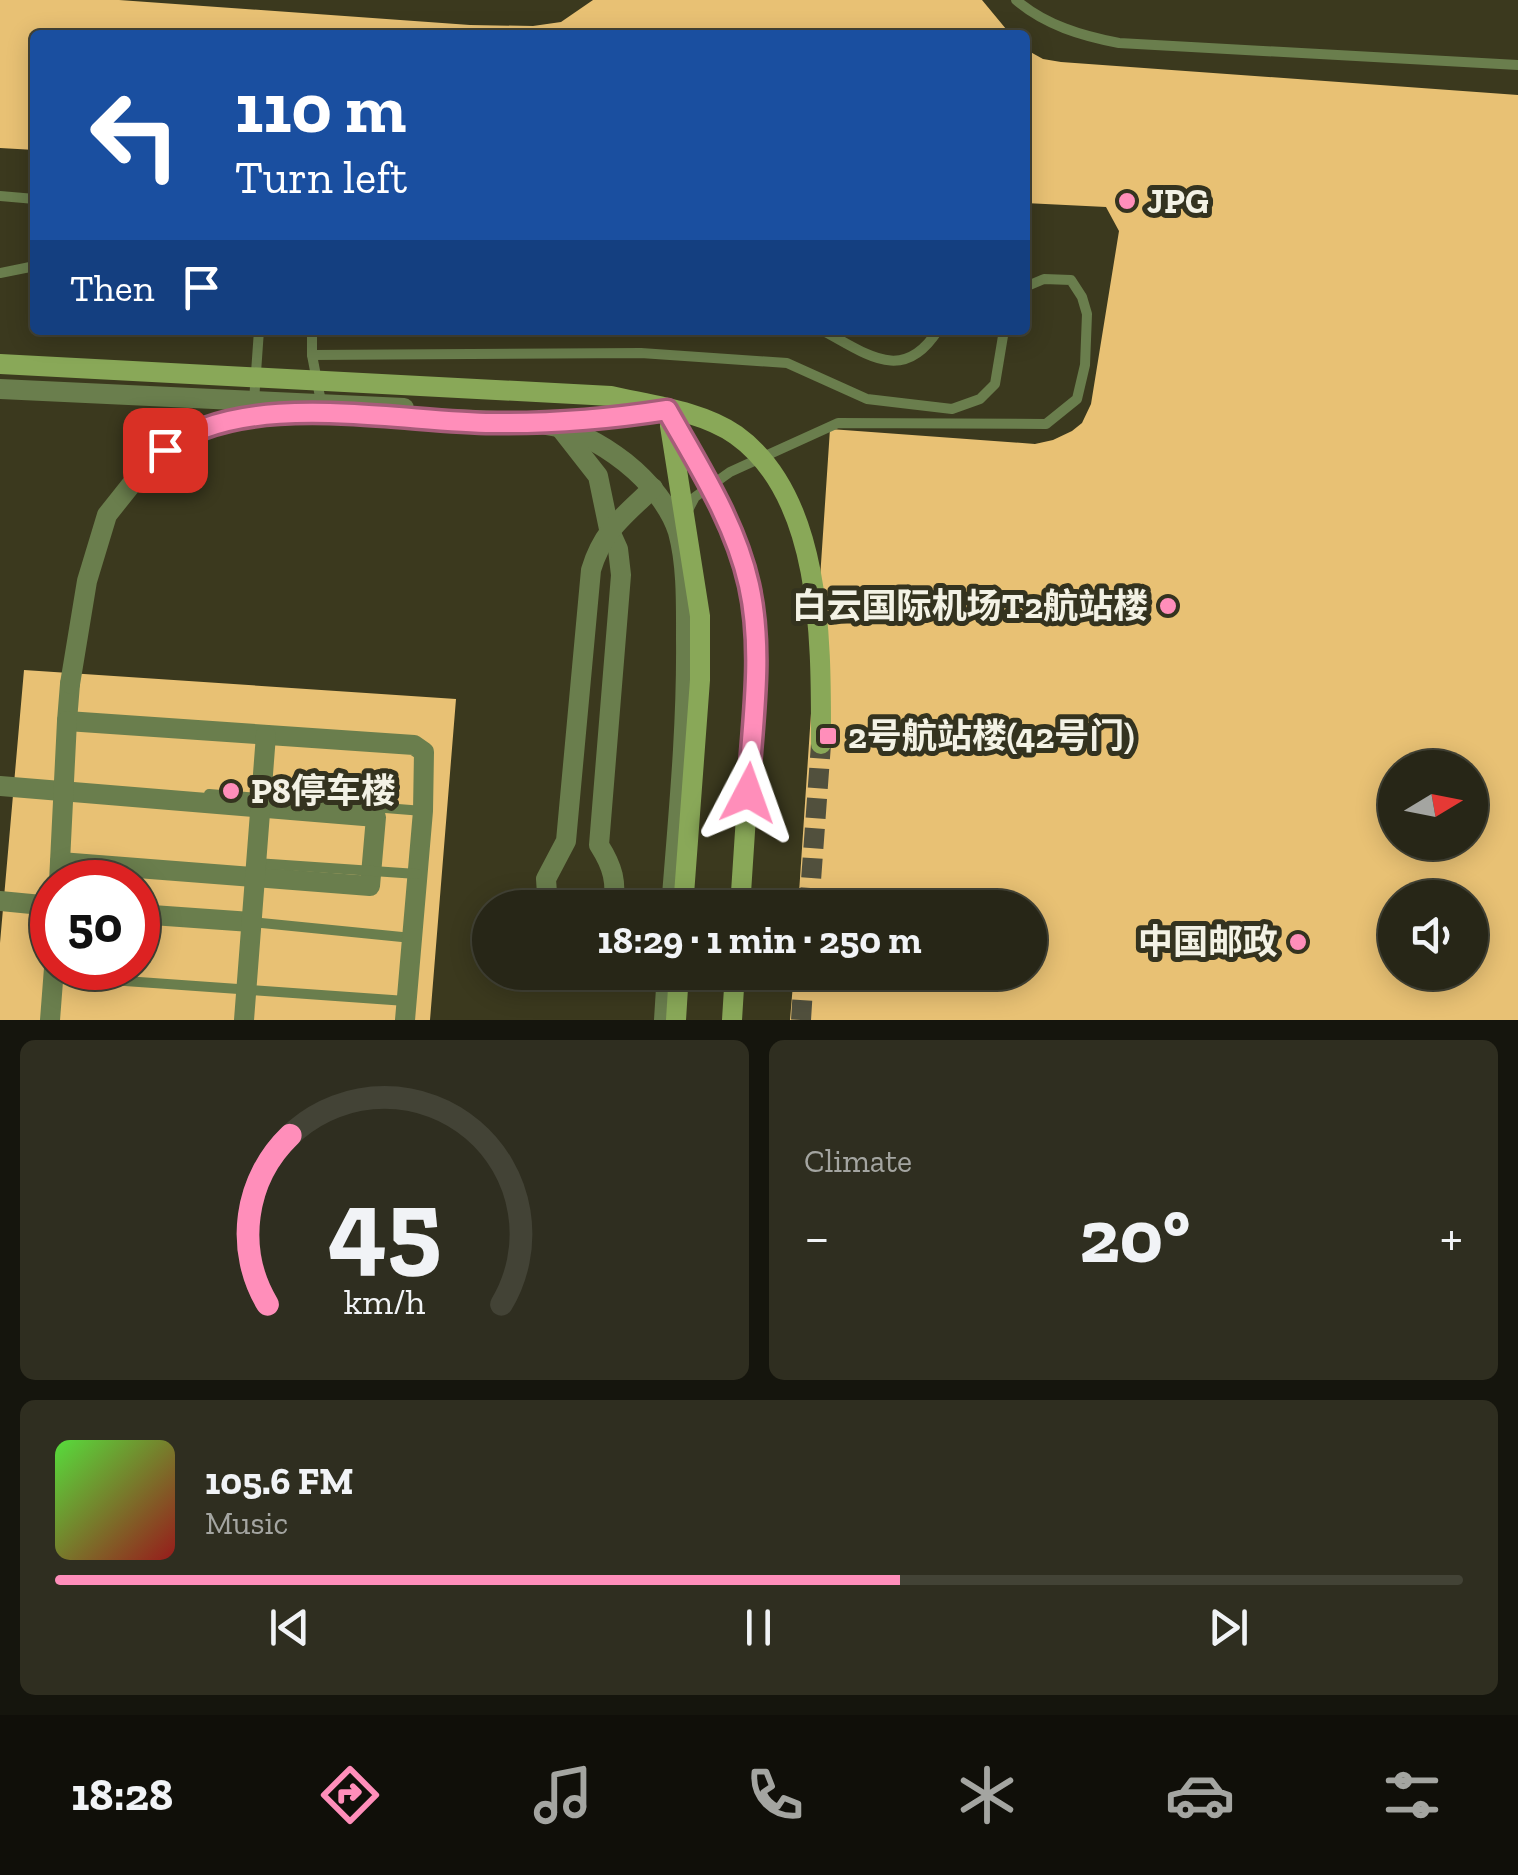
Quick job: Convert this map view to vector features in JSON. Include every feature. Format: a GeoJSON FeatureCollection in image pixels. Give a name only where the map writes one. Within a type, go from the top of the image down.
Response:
{"type":"FeatureCollection","features":[{"type":"Feature","properties":{"kind":"main road"},"geometry":{"type":"LineString","coordinates":[[0,364],[610,396],[667,410],[734,434],[772,468],[793,507],[806,558],[820,651],[820,744]]}},
{"type":"Feature","properties":{"kind":"main road"},"geometry":{"type":"LineString","coordinates":[[667,410],[700,616],[700,680],[685,890]]}},
{"type":"Feature","properties":{"kind":"main road"},"geometry":{"type":"LineString","coordinates":[[667,410],[734,536],[749,585],[755,679],[741,890]]}},
{"type":"Feature","properties":{"kind":"main road"},"geometry":{"type":"LineString","coordinates":[[676,1020],[678,990]]}},
{"type":"Feature","properties":{"kind":"main road"},"geometry":{"type":"LineString","coordinates":[[732,1020],[734,990]]}},
{"type":"Feature","properties":{"kind":"street"},"geometry":{"type":"LineString","coordinates":[[0,389],[321,402],[458,412],[560,427],[614,453],[654,488],[678,531],[686,598],[686,682],[673,890]]}},
{"type":"Feature","properties":{"kind":"street"},"geometry":{"type":"LineString","coordinates":[[60,860],[70,684],[88,581],[108,515],[146,466],[185,434],[223,421],[274,412],[547,423],[667,410]]}},
{"type":"Feature","properties":{"kind":"street"},"geometry":{"type":"LineString","coordinates":[[560,427],[598,476],[609,529],[618,549],[621,576],[599,845],[611,865],[616,890]]}},
{"type":"Feature","properties":{"kind":"street"},"geometry":{"type":"LineString","coordinates":[[547,890],[546,879],[566,841],[592,570],[598,547],[609,529],[654,488]]}},
{"type":"Feature","properties":{"kind":"street"},"geometry":{"type":"LineString","coordinates":[[67,721],[420,748],[426,762],[406,1010]]}},
{"type":"Feature","properties":{"kind":"street"},"geometry":{"type":"LineString","coordinates":[[244,1020],[266,735]]}},
{"type":"Feature","properties":{"kind":"street"},"geometry":{"type":"LineString","coordinates":[[0,786],[376,817],[370,886],[160,872]]}},
{"type":"Feature","properties":{"kind":"street"},"geometry":{"type":"LineString","coordinates":[[0,901],[30,904]]}},
{"type":"Feature","properties":{"kind":"street"},"geometry":{"type":"LineString","coordinates":[[160,916],[252,922]]}},
{"type":"Feature","properties":{"kind":"street"},"geometry":{"type":"LineString","coordinates":[[50,1020],[52,990]]}},
{"type":"Feature","properties":{"kind":"street"},"geometry":{"type":"LineString","coordinates":[[664,1020],[666,990]]}},
{"type":"Feature","properties":{"kind":"lane"},"geometry":{"type":"LineString","coordinates":[[1016,0],[1080,36],[1119,43],[1518,65]]}},
{"type":"Feature","properties":{"kind":"lane"},"geometry":{"type":"LineString","coordinates":[[0,196],[30,199]]}},
{"type":"Feature","properties":{"kind":"lane"},"geometry":{"type":"LineString","coordinates":[[0,273],[30,267]]}},
{"type":"Feature","properties":{"kind":"lane"},"geometry":{"type":"LineString","coordinates":[[678,531],[695,496],[730,472],[838,424],[1046,424],[1077,399],[1085,364],[1087,314],[1071,280],[1044,279],[1030,285]]}},
{"type":"Feature","properties":{"kind":"lane"},"geometry":{"type":"LineString","coordinates":[[254,401],[259,335]]}},
{"type":"Feature","properties":{"kind":"lane"},"geometry":{"type":"LineString","coordinates":[[312,335],[321,402]]}},
{"type":"Feature","properties":{"kind":"lane"},"geometry":{"type":"LineString","coordinates":[[832,335],[888,362],[910,359],[928,346],[935,335]]}},
{"type":"Feature","properties":{"kind":"lane"},"geometry":{"type":"LineString","coordinates":[[312,355],[642,353],[787,364],[867,399],[952,409],[980,399],[995,384],[1003,335]]}},
{"type":"Feature","properties":{"kind":"lane"},"geometry":{"type":"LineString","coordinates":[[64,786],[261,796],[423,811]]}},
{"type":"Feature","properties":{"kind":"lane"},"geometry":{"type":"LineString","coordinates":[[256,863],[417,874]]}},
{"type":"Feature","properties":{"kind":"lane"},"geometry":{"type":"LineString","coordinates":[[252,922],[412,938]]}},
{"type":"Feature","properties":{"kind":"lane"},"geometry":{"type":"LineString","coordinates":[[160,982],[406,1010]]}},
{"type":"Feature","properties":{"kind":"shaded area"},"geometry":{"type":"Polygon","coordinates":[[[0,0],[1518,0],[1518,1020],[0,1020],[0,0]]]}},
{"type":"Feature","properties":{"kind":"building"},"geometry":{"type":"Polygon","coordinates":[[[0,0],[119,0],[533,26],[561,22],[593,0],[982,0],[1007,30],[30,30],[30,150],[0,148],[0,0]]]}},
{"type":"Feature","properties":{"kind":"building","name":"白云国际机场T2航站楼"},"geometry":{"type":"Polygon","coordinates":[[[1030,52],[1061,62],[1518,95],[1518,1020],[790,1020],[792,990],[1047,990],[1047,890],[799,890],[830,429],[1035,444],[1072,431],[1082,423],[1091,404],[1119,231],[1106,207],[1030,203],[1030,52]]]}},
{"type":"Feature","properties":{"kind":"building","name":"P8停车楼"},"geometry":{"type":"Polygon","coordinates":[[[24,670],[456,699],[430,1020],[0,1020],[0,943],[24,670]]]}},
{"type":"Feature","properties":{"kind":"tunnel"},"geometry":{"type":"LineString","coordinates":[[810,890],[821,744]]}},
{"type":"Feature","properties":{"kind":"tunnel"},"geometry":{"type":"LineString","coordinates":[[801,1020],[803,990]]}},
{"type":"Feature","properties":{"kind":"place","name":"JPG"},"geometry":{"type":"Point","coordinates":[1127,201]}},
{"type":"Feature","properties":{"kind":"place","name":"白云国际机场T2航站楼"},"geometry":{"type":"Point","coordinates":[1168,606]}},
{"type":"Feature","properties":{"kind":"place","name":"2号航站楼(42号门)"},"geometry":{"type":"Point","coordinates":[828,736]}},
{"type":"Feature","properties":{"kind":"place","name":"P8停车楼"},"geometry":{"type":"Point","coordinates":[231,791]}},
{"type":"Feature","properties":{"kind":"place","name":"中国邮政"},"geometry":{"type":"Point","coordinates":[1298,942]}},
{"type":"Feature","properties":{"kind":"route"},"geometry":{"type":"LineString","coordinates":[[165,450],[185,434],[223,421],[274,412],[547,423],[667,410],[734,536],[749,585],[755,679],[748,793]]}}]}
